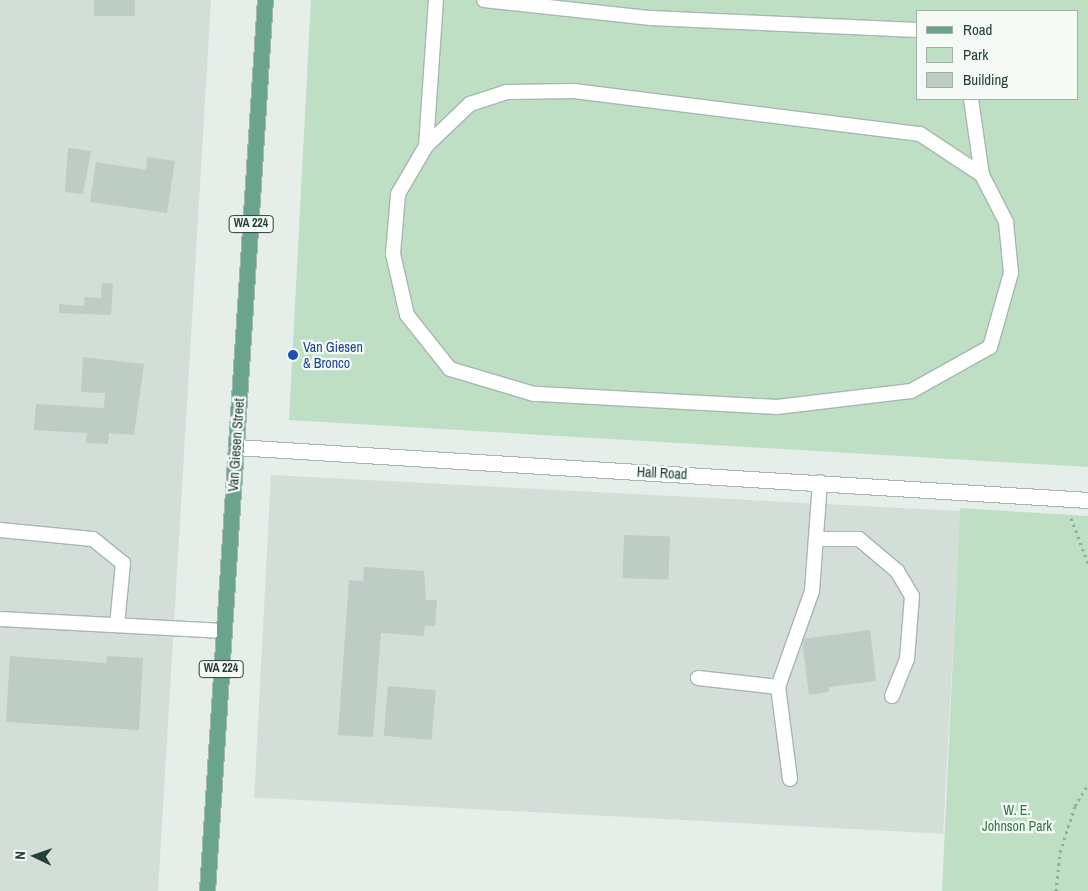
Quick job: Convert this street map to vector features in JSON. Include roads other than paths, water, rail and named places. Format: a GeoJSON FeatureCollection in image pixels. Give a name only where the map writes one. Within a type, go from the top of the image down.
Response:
{"type":"FeatureCollection","features":[{"type":"Feature","properties":{"kind":"main road","name":"Van Giesen Street"},"geometry":{"type":"LineString","coordinates":[[207,891],[265,0]]}},
{"type":"Feature","properties":{"kind":"street","name":"Hall Road"},"geometry":{"type":"LineString","coordinates":[[236,447],[1088,500]]}},
{"type":"Feature","properties":{"kind":"lane"},"geometry":{"type":"LineString","coordinates":[[426,146],[436,0]]}},
{"type":"Feature","properties":{"kind":"lane"},"geometry":{"type":"LineString","coordinates":[[484,0],[651,18],[916,30]]}},
{"type":"Feature","properties":{"kind":"lane"},"geometry":{"type":"LineString","coordinates":[[971,100],[982,175],[1006,222],[1011,273],[990,347],[911,391],[777,407],[534,394],[450,368],[407,315],[393,254],[398,194],[426,146],[470,104],[506,92],[574,91],[920,134],[982,175]]}},
{"type":"Feature","properties":{"kind":"lane"},"geometry":{"type":"LineString","coordinates":[[790,779],[778,687],[812,591],[818,539],[820,482]]}},
{"type":"Feature","properties":{"kind":"lane"},"geometry":{"type":"LineString","coordinates":[[0,530],[93,539],[123,563],[117,625]]}},
{"type":"Feature","properties":{"kind":"lane"},"geometry":{"type":"LineString","coordinates":[[818,539],[859,539],[897,571],[912,596],[907,659],[892,696]]}},
{"type":"Feature","properties":{"kind":"lane"},"geometry":{"type":"LineString","coordinates":[[0,619],[224,631]]}},
{"type":"Feature","properties":{"kind":"lane"},"geometry":{"type":"LineString","coordinates":[[698,678],[778,687]]}},
{"type":"Feature","properties":{"kind":"place","name":"Van Giesen & Bronco"},"geometry":{"type":"Point","coordinates":[293,355]}},
{"type":"Feature","properties":{"kind":"park label","name":"W. E. Johnson Park"},"geometry":{"type":"Point","coordinates":[1017,818]}}]}
